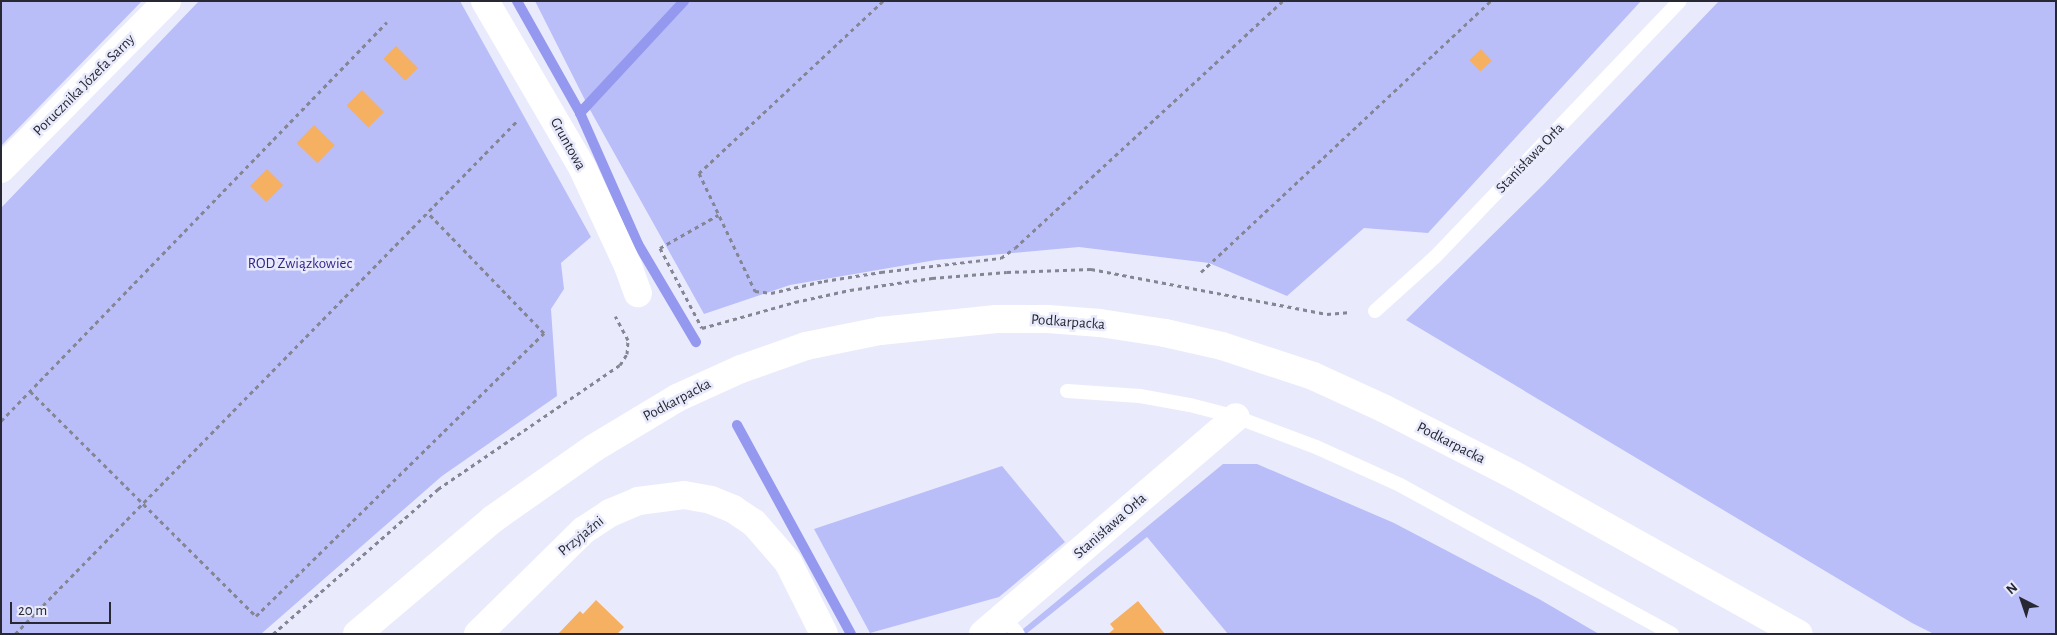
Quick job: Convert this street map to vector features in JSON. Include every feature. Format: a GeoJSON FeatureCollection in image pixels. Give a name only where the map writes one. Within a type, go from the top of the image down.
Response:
{"type":"FeatureCollection","features":[{"type":"Feature","properties":{"kind":"main road","name":"Porucznika Józefa Sarny"},"geometry":{"type":"LineString","coordinates":[[1,169],[166,1]]}},
{"type":"Feature","properties":{"kind":"main road","name":"Gruntowa"},"geometry":{"type":"LineString","coordinates":[[485,1],[583,169],[628,266],[638,293]]}},
{"type":"Feature","properties":{"kind":"main road","name":"Podkarpacka"},"geometry":{"type":"LineString","coordinates":[[357,634],[493,519],[630,426],[709,383],[806,346],[871,332],[968,321],[1031,319],[1100,323],[1165,333],[1222,346],[1313,376],[1383,408],[1514,475],[1799,634]]}},
{"type":"Feature","properties":{"kind":"main road","name":"Stanisława Orła"},"geometry":{"type":"LineString","coordinates":[[1002,628],[1236,417]]}},
{"type":"Feature","properties":{"kind":"main road","name":"Przyjaźni"},"geometry":{"type":"LineString","coordinates":[[478,634],[584,530],[610,513],[638,501],[684,495],[711,500],[733,509],[754,523],[788,562],[824,634]]}},
{"type":"Feature","properties":{"kind":"lane","name":"Stanisława Orła"},"geometry":{"type":"LineString","coordinates":[[1375,311],[1435,257],[1680,1]]}},
{"type":"Feature","properties":{"kind":"lane"},"geometry":{"type":"LineString","coordinates":[[1067,391],[1140,396],[1190,405],[1236,417],[1316,447],[1400,486],[1672,634]]}},
{"type":"Feature","properties":{"kind":"path"},"geometry":{"type":"LineString","coordinates":[[884,1],[699,173],[755,291],[771,293],[824,281],[881,272],[1001,258],[1015,248],[1283,1]]}},
{"type":"Feature","properties":{"kind":"path"},"geometry":{"type":"LineString","coordinates":[[1201,272],[1491,1]]}},
{"type":"Feature","properties":{"kind":"path"},"geometry":{"type":"LineString","coordinates":[[1,421],[387,22]]}},
{"type":"Feature","properties":{"kind":"path"},"geometry":{"type":"LineString","coordinates":[[15,634],[524,114],[544,101]]}},
{"type":"Feature","properties":{"kind":"path"},"geometry":{"type":"LineString","coordinates":[[30,391],[144,502],[256,616],[544,333],[428,213]]}},
{"type":"Feature","properties":{"kind":"path"},"geometry":{"type":"LineString","coordinates":[[654,251],[718,215]]}},
{"type":"Feature","properties":{"kind":"path"},"geometry":{"type":"LineString","coordinates":[[273,634],[438,489],[620,365],[627,354],[628,340],[615,316],[638,293]]}},
{"type":"Feature","properties":{"kind":"green space"},"geometry":{"type":"Polygon","coordinates":[[[1,1],[142,1],[1,146],[1,1]]]}},
{"type":"Feature","properties":{"kind":"green space","name":"ROD Związkowiec"},"geometry":{"type":"Polygon","coordinates":[[[199,1],[460,1],[591,237],[561,263],[564,289],[551,309],[557,396],[442,476],[261,634],[1,634],[1,208],[199,1]]]}},
{"type":"Feature","properties":{"kind":"green space"},"geometry":{"type":"Polygon","coordinates":[[[535,1],[1641,1],[1428,233],[1364,228],[1287,296],[1209,263],[1079,247],[936,260],[790,285],[704,314],[589,108],[535,1]]]}},
{"type":"Feature","properties":{"kind":"green space"},"geometry":{"type":"Polygon","coordinates":[[[1719,1],[2056,1],[2056,634],[1934,634],[1912,623],[1406,320],[1544,184],[1719,1]]]}},
{"type":"Feature","properties":{"kind":"green space"},"geometry":{"type":"Polygon","coordinates":[[[1223,464],[1257,464],[1394,523],[1539,599],[1599,634],[1228,634],[1147,537],[1026,634],[1017,634],[1223,464]]]}},
{"type":"Feature","properties":{"kind":"green space"},"geometry":{"type":"Polygon","coordinates":[[[1002,466],[1065,542],[999,597],[870,633],[814,529],[1002,466]]]}},
{"type":"Feature","properties":{"kind":"building"},"geometry":{"type":"Polygon","coordinates":[[[396,46],[418,68],[405,81],[383,59],[396,46]]]}},
{"type":"Feature","properties":{"kind":"building"},"geometry":{"type":"Polygon","coordinates":[[[1481,49],[1492,61],[1480,72],[1469,60],[1481,49]]]}},
{"type":"Feature","properties":{"kind":"building"},"geometry":{"type":"Polygon","coordinates":[[[362,90],[384,112],[368,127],[346,106],[362,90]]]}},
{"type":"Feature","properties":{"kind":"building"},"geometry":{"type":"Polygon","coordinates":[[[314,125],[335,145],[317,163],[297,143],[314,125]]]}},
{"type":"Feature","properties":{"kind":"building"},"geometry":{"type":"Polygon","coordinates":[[[267,169],[283,185],[266,202],[250,186],[267,169]]]}},
{"type":"Feature","properties":{"kind":"building"},"geometry":{"type":"Polygon","coordinates":[[[596,600],[624,627],[617,634],[558,634],[580,611],[583,614],[596,600]]]}},
{"type":"Feature","properties":{"kind":"building"},"geometry":{"type":"Polygon","coordinates":[[[1138,601],[1165,634],[1108,634],[1114,629],[1110,624],[1138,601]]]}},
{"type":"Feature","properties":{"kind":"waterway"},"geometry":{"type":"LineString","coordinates":[[517,1],[580,113],[638,244],[696,342]]}},
{"type":"Feature","properties":{"kind":"waterway"},"geometry":{"type":"LineString","coordinates":[[580,113],[684,1]]}},
{"type":"Feature","properties":{"kind":"waterway"},"geometry":{"type":"LineString","coordinates":[[737,425],[851,634]]}}]}
